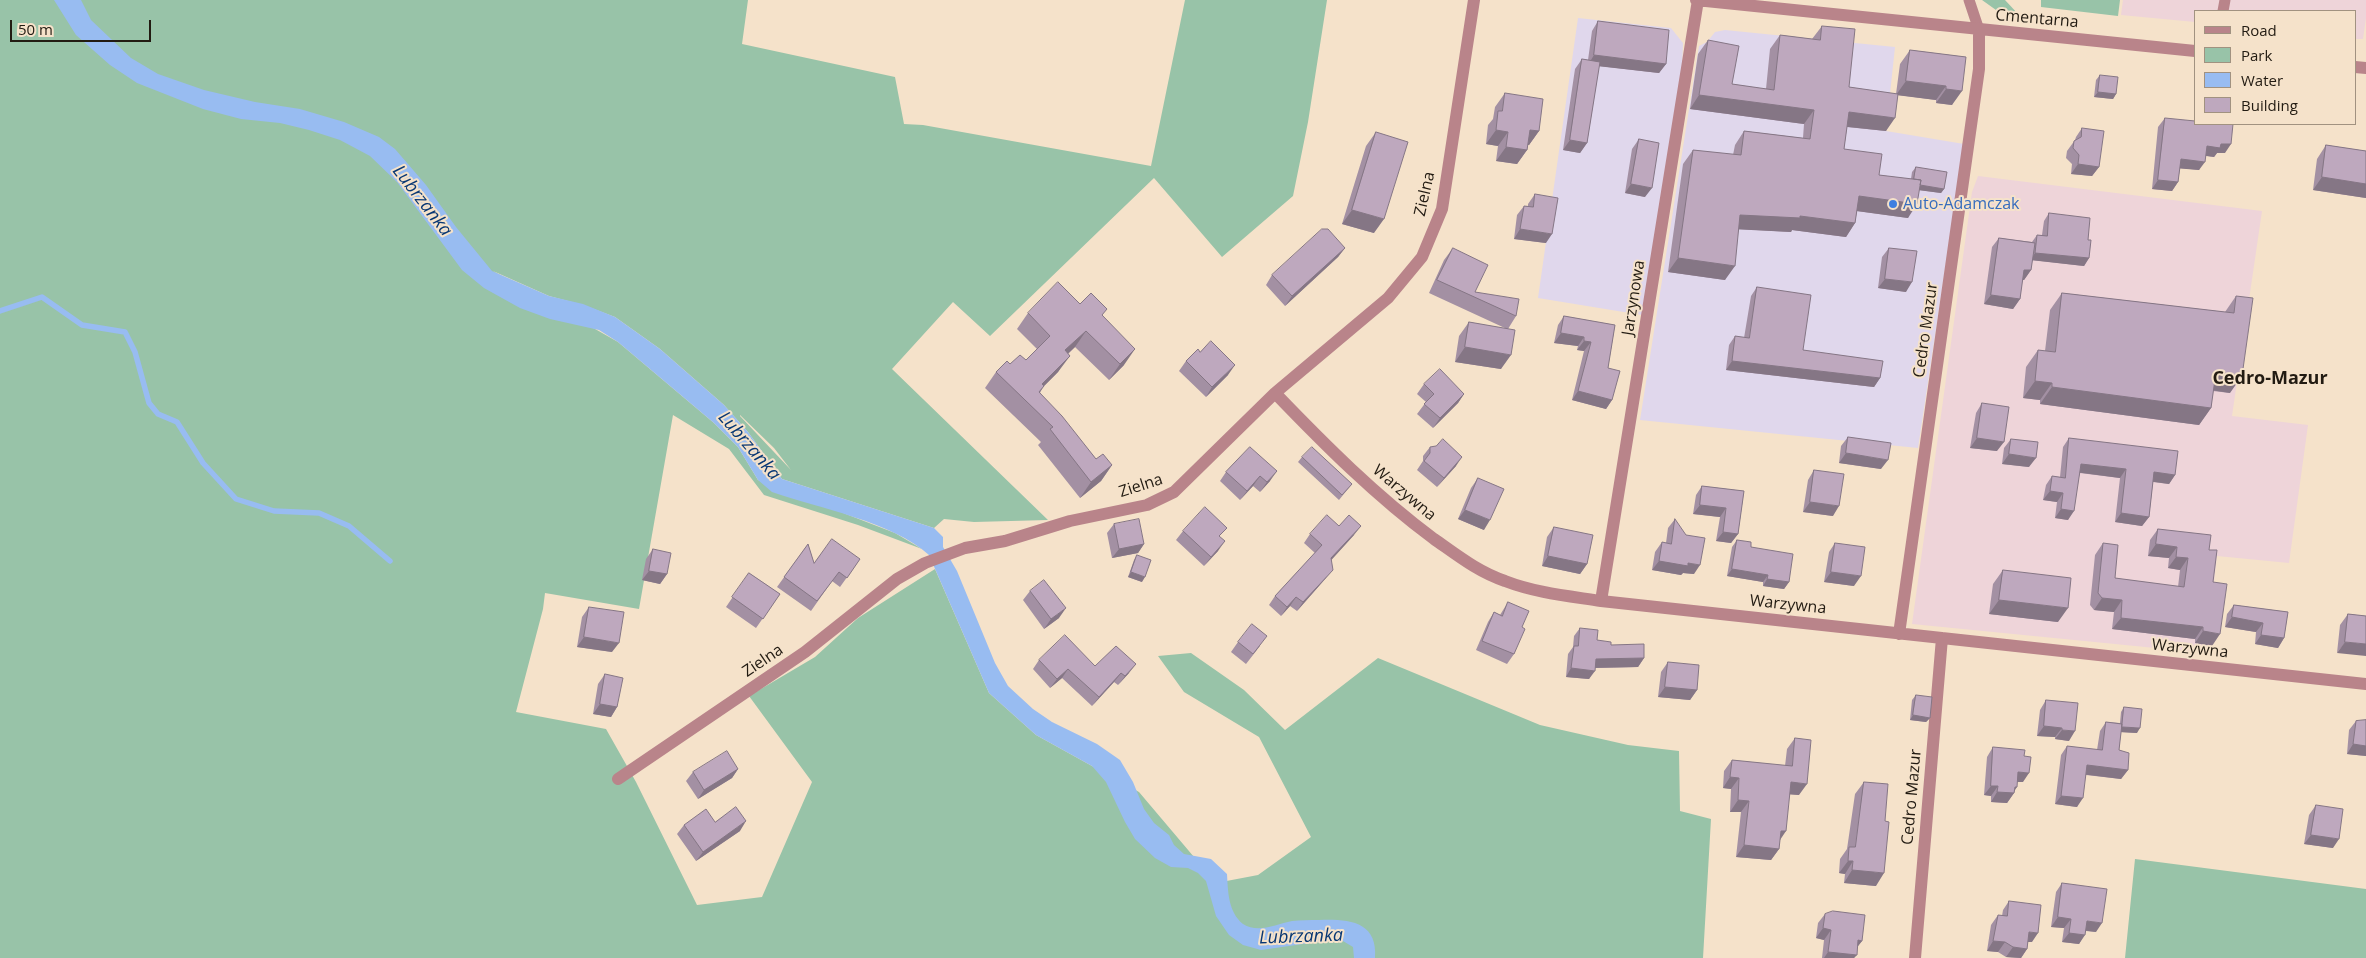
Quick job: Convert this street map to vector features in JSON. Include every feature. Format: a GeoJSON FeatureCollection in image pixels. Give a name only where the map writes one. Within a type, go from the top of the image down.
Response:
{"type":"FeatureCollection","features":[{"type":"Feature","properties":{"kind":"street","name":"Zielna"},"geometry":{"type":"LineString","coordinates":[[618,779],[805,652],[897,579],[925,563],[965,548],[1005,541],[1070,521],[1147,505],[1174,492],[1275,393],[1388,298],[1422,257],[1442,209],[1469,22],[1474,0]]}},
{"type":"Feature","properties":{"kind":"street","name":"Cmentarna"},"geometry":{"type":"LineString","coordinates":[[1697,0],[2194,51]]}},
{"type":"Feature","properties":{"kind":"street","name":"Jarzynowa"},"geometry":{"type":"LineString","coordinates":[[1601,602],[1697,0]]}},
{"type":"Feature","properties":{"kind":"street","name":"Cedro Mazur"},"geometry":{"type":"LineString","coordinates":[[1899,634],[1979,69],[1979,30]]}},
{"type":"Feature","properties":{"kind":"street","name":"Warzywna"},"geometry":{"type":"LineString","coordinates":[[1275,393],[1326,446],[1399,513],[1468,564],[1504,581],[1533,591],[1601,602],[2366,684]]}},
{"type":"Feature","properties":{"kind":"street","name":"Cedro Mazur"},"geometry":{"type":"LineString","coordinates":[[1915,958],[1942,638]]}},
{"type":"Feature","properties":{"kind":"lane"},"geometry":{"type":"LineString","coordinates":[[1969,0],[1979,30]]}},
{"type":"Feature","properties":{"kind":"shaded area"},"geometry":{"type":"Polygon","coordinates":[[[2123,0],[2366,0],[2363,39],[2356,39],[2356,10],[2194,10],[2194,22],[2121,15],[2123,0]]]}},
{"type":"Feature","properties":{"kind":"shaded area"},"geometry":{"type":"Polygon","coordinates":[[[1578,18],[1671,28],[1683,43],[1682,70],[1642,315],[1538,298],[1578,18]]]}},
{"type":"Feature","properties":{"kind":"shaded area"},"geometry":{"type":"Polygon","coordinates":[[[1725,30],[1895,47],[1886,131],[1964,144],[1918,448],[1640,420],[1699,46],[1707,42],[1715,32],[1725,30]]]}},
{"type":"Feature","properties":{"kind":"shaded area"},"geometry":{"type":"Polygon","coordinates":[[[1978,176],[2262,211],[2232,416],[2308,425],[2289,563],[2217,556],[2206,653],[1912,624],[1972,192],[1978,176]]]}},
{"type":"Feature","properties":{"kind":"green space"},"geometry":{"type":"Polygon","coordinates":[[[0,0],[748,0],[742,44],[895,77],[904,124],[923,125],[1151,166],[1185,0],[1327,0],[1308,122],[1293,196],[1222,257],[1154,178],[990,336],[953,302],[892,369],[1048,520],[974,522],[944,519],[934,528],[782,479],[748,432],[724,405],[660,349],[615,317],[583,305],[549,296],[493,271],[618,342],[714,423],[738,447],[758,480],[895,533],[922,549],[858,525],[764,495],[729,449],[673,415],[639,609],[545,593],[543,609],[516,712],[606,729],[636,782],[697,905],[762,897],[812,782],[749,696],[815,657],[858,618],[935,569],[989,693],[1036,735],[1139,792],[1216,883],[1258,875],[1311,837],[1259,737],[1184,692],[1158,656],[1191,653],[1244,690],[1285,730],[1378,658],[1540,725],[1628,745],[1679,751],[1680,811],[1711,819],[1703,958],[0,958],[0,0]],[[740,415],[791,470],[774,448],[740,415]]]}},
{"type":"Feature","properties":{"kind":"green space"},"geometry":{"type":"Polygon","coordinates":[[[1982,0],[2005,0],[2019,15],[1996,10],[1982,0]]]}},
{"type":"Feature","properties":{"kind":"green space"},"geometry":{"type":"Polygon","coordinates":[[[2041,0],[2120,0],[2118,16],[2041,7],[2041,0]]]}},
{"type":"Feature","properties":{"kind":"green space"},"geometry":{"type":"Polygon","coordinates":[[[2135,859],[2366,889],[2366,958],[2125,958],[2135,859]]]}},
{"type":"Feature","properties":{"kind":"water","name":"Lubrzanka"},"geometry":{"type":"Polygon","coordinates":[[[54,0],[81,0],[91,20],[131,58],[158,74],[204,90],[255,102],[300,109],[344,122],[379,137],[395,149],[426,185],[456,227],[492,271],[549,296],[583,304],[615,317],[660,349],[724,405],[748,432],[782,479],[934,528],[943,537],[943,547],[957,571],[995,663],[1008,686],[1033,709],[1052,722],[1097,744],[1120,760],[1133,782],[1144,809],[1154,823],[1169,835],[1174,845],[1184,854],[1211,859],[1227,874],[1234,914],[1243,924],[1249,927],[1261,928],[1298,920],[1340,920],[1350,922],[1366,929],[1372,936],[1375,946],[1375,958],[1354,958],[1353,947],[1343,941],[1331,940],[1261,950],[1243,945],[1229,935],[1216,916],[1206,881],[1198,873],[1188,868],[1171,867],[1155,858],[1135,839],[1106,782],[1092,766],[1036,735],[989,693],[929,555],[914,543],[896,533],[854,517],[772,492],[758,480],[738,447],[714,423],[618,342],[599,330],[550,319],[520,308],[484,288],[462,270],[397,182],[370,156],[340,140],[309,130],[280,123],[241,119],[203,109],[137,83],[110,65],[76,35],[54,0]]]}},
{"type":"Feature","properties":{"kind":"building"},"geometry":{"type":"Polygon","coordinates":[[[1598,21],[1669,30],[1666,64],[1594,55],[1598,21]]]}},
{"type":"Feature","properties":{"kind":"building"},"geometry":{"type":"Polygon","coordinates":[[[1822,26],[1855,29],[1849,87],[1898,94],[1895,118],[1849,112],[1844,149],[1882,154],[1879,175],[1921,180],[1917,204],[1859,196],[1855,223],[1800,216],[1800,218],[1740,215],[1735,266],[1678,258],[1693,150],[1741,155],[1744,131],[1810,139],[1814,110],[1699,95],[1708,40],[1739,46],[1732,84],[1774,90],[1780,35],[1820,40],[1822,26]]]}},
{"type":"Feature","properties":{"kind":"building"},"geometry":{"type":"Polygon","coordinates":[[[1910,50],[1966,57],[1962,91],[1946,89],[1946,86],[1906,81],[1910,50]]]}},
{"type":"Feature","properties":{"kind":"building"},"geometry":{"type":"Polygon","coordinates":[[[1582,59],[1600,62],[1587,143],[1570,140],[1582,59]]]}},
{"type":"Feature","properties":{"kind":"building"},"geometry":{"type":"Polygon","coordinates":[[[2100,75],[2118,77],[2116,94],[2098,92],[2100,75]]]}},
{"type":"Feature","properties":{"kind":"building"},"geometry":{"type":"Polygon","coordinates":[[[1505,93],[1543,99],[1539,131],[1530,130],[1527,150],[1506,147],[1508,132],[1496,130],[1498,111],[1502,111],[1505,93]]]}},
{"type":"Feature","properties":{"kind":"building"},"geometry":{"type":"Polygon","coordinates":[[[2165,118],[2194,121],[2194,125],[2233,125],[2231,144],[2221,144],[2220,148],[2207,146],[2205,162],[2181,159],[2178,182],[2158,180],[2165,118]]]}},
{"type":"Feature","properties":{"kind":"building"},"geometry":{"type":"Polygon","coordinates":[[[2082,128],[2104,131],[2099,167],[2078,164],[2079,155],[2073,148],[2074,141],[2081,137],[2082,128]]]}},
{"type":"Feature","properties":{"kind":"building"},"geometry":{"type":"Polygon","coordinates":[[[1376,132],[1408,142],[1384,219],[1352,210],[1376,132]]]}},
{"type":"Feature","properties":{"kind":"building"},"geometry":{"type":"Polygon","coordinates":[[[1639,139],[1659,143],[1652,188],[1631,184],[1639,139]]]}},
{"type":"Feature","properties":{"kind":"building"},"geometry":{"type":"Polygon","coordinates":[[[2326,145],[2366,151],[2366,184],[2322,177],[2326,145]]]}},
{"type":"Feature","properties":{"kind":"building"},"geometry":{"type":"Polygon","coordinates":[[[1916,167],[1947,172],[1944,189],[1920,185],[1921,180],[1914,179],[1916,167]]]}},
{"type":"Feature","properties":{"kind":"building"},"geometry":{"type":"Polygon","coordinates":[[[1535,194],[1558,198],[1552,234],[1520,229],[1524,206],[1533,207],[1535,194]]]}},
{"type":"Feature","properties":{"kind":"building"},"geometry":{"type":"Polygon","coordinates":[[[2049,213],[2090,218],[2088,240],[2091,240],[2089,258],[2035,253],[2037,235],[2047,236],[2049,213]]]}},
{"type":"Feature","properties":{"kind":"building"},"geometry":{"type":"Polygon","coordinates":[[[1322,229],[1328,229],[1345,248],[1292,296],[1272,275],[1322,229]]]}},
{"type":"Feature","properties":{"kind":"building"},"geometry":{"type":"Polygon","coordinates":[[[1999,238],[2035,243],[2031,270],[2024,270],[2020,299],[1991,295],[1999,238]]]}},
{"type":"Feature","properties":{"kind":"building"},"geometry":{"type":"Polygon","coordinates":[[[1453,248],[1488,265],[1475,292],[1519,299],[1516,316],[1437,280],[1453,248]]]}},
{"type":"Feature","properties":{"kind":"building"},"geometry":{"type":"Polygon","coordinates":[[[1889,248],[1917,251],[1912,282],[1885,279],[1889,248]]]}},
{"type":"Feature","properties":{"kind":"building"},"geometry":{"type":"Polygon","coordinates":[[[1058,282],[1080,304],[1091,293],[1107,309],[1102,315],[1135,349],[1120,364],[1086,331],[1065,350],[1070,356],[1042,384],[1044,386],[1039,392],[1062,416],[1096,459],[1103,454],[1112,465],[1091,482],[1050,429],[1053,427],[996,372],[1007,361],[1010,364],[1020,355],[1026,360],[1050,336],[1028,313],[1058,282]]]}},
{"type":"Feature","properties":{"kind":"building"},"geometry":{"type":"Polygon","coordinates":[[[1757,287],[1811,295],[1803,350],[1883,361],[1880,378],[1732,361],[1735,336],[1749,338],[1757,287]]]}},
{"type":"Feature","properties":{"kind":"building"},"geometry":{"type":"Polygon","coordinates":[[[2062,293],[2234,313],[2236,296],[2253,298],[2242,376],[2216,372],[2211,408],[2052,387],[2052,383],[2035,381],[2038,350],[2055,352],[2062,293]]]}},
{"type":"Feature","properties":{"kind":"building"},"geometry":{"type":"Polygon","coordinates":[[[1564,316],[1615,325],[1608,368],[1620,371],[1612,400],[1578,391],[1591,342],[1584,341],[1584,337],[1561,333],[1564,316]]]}},
{"type":"Feature","properties":{"kind":"building"},"geometry":{"type":"Polygon","coordinates":[[[1469,322],[1515,330],[1511,355],[1465,347],[1469,322]]]}},
{"type":"Feature","properties":{"kind":"building"},"geometry":{"type":"Polygon","coordinates":[[[1211,341],[1235,365],[1212,387],[1186,361],[1198,349],[1200,352],[1211,341]]]}},
{"type":"Feature","properties":{"kind":"building"},"geometry":{"type":"Polygon","coordinates":[[[1440,369],[1464,394],[1440,418],[1424,404],[1434,394],[1424,384],[1440,369]]]}},
{"type":"Feature","properties":{"kind":"building"},"geometry":{"type":"Polygon","coordinates":[[[1982,403],[2009,407],[2004,442],[1977,438],[1982,403]]]}},
{"type":"Feature","properties":{"kind":"building"},"geometry":{"type":"Polygon","coordinates":[[[1848,437],[1891,443],[1888,460],[1846,453],[1848,437]]]}},
{"type":"Feature","properties":{"kind":"building"},"geometry":{"type":"Polygon","coordinates":[[[2069,438],[2178,451],[2175,475],[2154,472],[2149,517],[2121,513],[2126,469],[2081,464],[2074,511],[2061,509],[2063,493],[2050,491],[2052,476],[2065,478],[2069,438]]]}},
{"type":"Feature","properties":{"kind":"building"},"geometry":{"type":"Polygon","coordinates":[[[1443,439],[1462,457],[1444,478],[1424,461],[1430,453],[1430,447],[1436,446],[1443,439]]]}},
{"type":"Feature","properties":{"kind":"building"},"geometry":{"type":"Polygon","coordinates":[[[2011,439],[2038,442],[2036,458],[2009,454],[2011,439]]]}},
{"type":"Feature","properties":{"kind":"building"},"geometry":{"type":"Polygon","coordinates":[[[1250,447],[1277,471],[1267,482],[1260,476],[1247,491],[1226,472],[1250,447]]]}},
{"type":"Feature","properties":{"kind":"building"},"geometry":{"type":"Polygon","coordinates":[[[1312,447],[1352,484],[1342,495],[1302,457],[1312,447]]]}},
{"type":"Feature","properties":{"kind":"building"},"geometry":{"type":"Polygon","coordinates":[[[1814,470],[1844,474],[1839,506],[1810,502],[1814,470]]]}},
{"type":"Feature","properties":{"kind":"building"},"geometry":{"type":"Polygon","coordinates":[[[1478,478],[1504,489],[1490,520],[1465,510],[1478,478]]]}},
{"type":"Feature","properties":{"kind":"building"},"geometry":{"type":"Polygon","coordinates":[[[1702,486],[1744,491],[1738,534],[1723,532],[1726,508],[1700,505],[1702,486]]]}},
{"type":"Feature","properties":{"kind":"building"},"geometry":{"type":"Polygon","coordinates":[[[1205,507],[1227,528],[1219,536],[1225,541],[1211,557],[1183,531],[1205,507]]]}},
{"type":"Feature","properties":{"kind":"building"},"geometry":{"type":"Polygon","coordinates":[[[1327,515],[1339,526],[1349,515],[1361,526],[1331,558],[1333,570],[1303,602],[1296,597],[1287,607],[1275,596],[1322,545],[1310,534],[1327,515]]]}},
{"type":"Feature","properties":{"kind":"building"},"geometry":{"type":"Polygon","coordinates":[[[1139,519],[1144,544],[1119,549],[1114,524],[1139,519]]]}},
{"type":"Feature","properties":{"kind":"building"},"geometry":{"type":"Polygon","coordinates":[[[1675,519],[1686,535],[1705,538],[1700,565],[1688,563],[1688,566],[1659,561],[1662,542],[1671,544],[1675,519]]]}},
{"type":"Feature","properties":{"kind":"building"},"geometry":{"type":"Polygon","coordinates":[[[1554,527],[1593,535],[1587,564],[1548,556],[1554,527]]]}},
{"type":"Feature","properties":{"kind":"building"},"geometry":{"type":"Polygon","coordinates":[[[2158,529],[2211,535],[2209,550],[2217,550],[2213,582],[2227,584],[2220,634],[2203,631],[2203,627],[2121,618],[2122,600],[2102,598],[2098,593],[2103,543],[2118,545],[2115,578],[2184,587],[2188,558],[2176,557],[2177,547],[2156,544],[2158,529]]]}},
{"type":"Feature","properties":{"kind":"building"},"geometry":{"type":"Polygon","coordinates":[[[832,539],[860,559],[847,578],[839,572],[817,601],[784,577],[808,544],[814,563],[832,539]]]}},
{"type":"Feature","properties":{"kind":"building"},"geometry":{"type":"Polygon","coordinates":[[[1737,540],[1751,542],[1751,547],[1793,554],[1789,582],[1767,579],[1768,575],[1732,569],[1737,540]]]}},
{"type":"Feature","properties":{"kind":"building"},"geometry":{"type":"Polygon","coordinates":[[[1835,543],[1865,547],[1861,576],[1831,572],[1835,543]]]}},
{"type":"Feature","properties":{"kind":"building"},"geometry":{"type":"Polygon","coordinates":[[[653,549],[671,553],[667,574],[649,571],[653,549]]]}},
{"type":"Feature","properties":{"kind":"building"},"geometry":{"type":"Polygon","coordinates":[[[1137,555],[1151,560],[1145,577],[1131,572],[1137,555]]]}},
{"type":"Feature","properties":{"kind":"building"},"geometry":{"type":"Polygon","coordinates":[[[2003,570],[2071,578],[2068,608],[1999,600],[2003,570]]]}},
{"type":"Feature","properties":{"kind":"building"},"geometry":{"type":"Polygon","coordinates":[[[749,573],[780,594],[763,619],[732,597],[749,573]]]}},
{"type":"Feature","properties":{"kind":"building"},"geometry":{"type":"Polygon","coordinates":[[[1044,580],[1066,608],[1051,619],[1030,591],[1044,580]]]}},
{"type":"Feature","properties":{"kind":"building"},"geometry":{"type":"Polygon","coordinates":[[[1508,602],[1529,611],[1522,627],[1525,629],[1514,654],[1482,641],[1494,612],[1502,616],[1508,602]]]}},
{"type":"Feature","properties":{"kind":"building"},"geometry":{"type":"Polygon","coordinates":[[[2234,605],[2288,612],[2284,638],[2261,635],[2263,623],[2232,617],[2234,605]]]}},
{"type":"Feature","properties":{"kind":"building"},"geometry":{"type":"Polygon","coordinates":[[[589,607],[624,612],[619,643],[584,637],[589,607]]]}},
{"type":"Feature","properties":{"kind":"building"},"geometry":{"type":"Polygon","coordinates":[[[2348,614],[2366,616],[2366,644],[2345,642],[2348,614]]]}},
{"type":"Feature","properties":{"kind":"building"},"geometry":{"type":"Polygon","coordinates":[[[1252,624],[1267,636],[1253,654],[1238,642],[1252,624]]]}},
{"type":"Feature","properties":{"kind":"building"},"geometry":{"type":"Polygon","coordinates":[[[1580,628],[1598,630],[1597,640],[1611,642],[1611,645],[1644,644],[1644,658],[1596,659],[1595,671],[1571,668],[1574,646],[1578,646],[1580,628]]]}},
{"type":"Feature","properties":{"kind":"building"},"geometry":{"type":"Polygon","coordinates":[[[1065,635],[1095,666],[1116,646],[1136,664],[1125,676],[1121,673],[1099,697],[1068,669],[1057,679],[1039,660],[1065,635]]]}},
{"type":"Feature","properties":{"kind":"building"},"geometry":{"type":"Polygon","coordinates":[[[1668,662],[1699,665],[1697,690],[1665,687],[1668,662]]]}},
{"type":"Feature","properties":{"kind":"building"},"geometry":{"type":"Polygon","coordinates":[[[605,674],[623,678],[617,707],[600,704],[605,674]]]}},
{"type":"Feature","properties":{"kind":"building"},"geometry":{"type":"Polygon","coordinates":[[[1916,695],[1932,697],[1930,718],[1913,715],[1916,695]]]}},
{"type":"Feature","properties":{"kind":"building"},"geometry":{"type":"Polygon","coordinates":[[[2046,700],[2078,703],[2075,731],[2044,726],[2046,700]]]}},
{"type":"Feature","properties":{"kind":"building"},"geometry":{"type":"Polygon","coordinates":[[[2124,707],[2142,709],[2140,728],[2122,727],[2124,707]]]}},
{"type":"Feature","properties":{"kind":"building"},"geometry":{"type":"Polygon","coordinates":[[[2366,720],[2366,746],[2353,744],[2356,721],[2366,720]]]}},
{"type":"Feature","properties":{"kind":"building"},"geometry":{"type":"Polygon","coordinates":[[[2106,722],[2122,724],[2119,750],[2129,753],[2128,770],[2087,765],[2083,798],[2061,796],[2067,746],[2102,750],[2106,722]]]}},
{"type":"Feature","properties":{"kind":"building"},"geometry":{"type":"Polygon","coordinates":[[[1795,738],[1811,740],[1807,784],[1791,782],[1786,831],[1781,831],[1779,849],[1744,845],[1749,801],[1738,800],[1739,778],[1730,777],[1732,760],[1792,766],[1795,738]]]}},
{"type":"Feature","properties":{"kind":"building"},"geometry":{"type":"Polygon","coordinates":[[[1993,747],[2025,750],[2024,756],[2031,757],[2029,773],[2018,772],[2017,787],[2015,787],[2014,793],[1997,792],[1998,786],[1991,786],[1993,747]]]}},
{"type":"Feature","properties":{"kind":"building"},"geometry":{"type":"Polygon","coordinates":[[[727,751],[738,769],[704,790],[693,772],[727,751]]]}},
{"type":"Feature","properties":{"kind":"building"},"geometry":{"type":"Polygon","coordinates":[[[1864,782],[1888,784],[1885,821],[1889,822],[1884,873],[1852,870],[1853,861],[1848,861],[1849,847],[1855,847],[1864,782]]]}},
{"type":"Feature","properties":{"kind":"building"},"geometry":{"type":"Polygon","coordinates":[[[2316,805],[2343,809],[2339,839],[2311,835],[2316,805]]]}},
{"type":"Feature","properties":{"kind":"building"},"geometry":{"type":"Polygon","coordinates":[[[736,807],[746,821],[703,852],[684,825],[706,809],[715,822],[736,807]]]}},
{"type":"Feature","properties":{"kind":"building"},"geometry":{"type":"Polygon","coordinates":[[[2062,883],[2107,889],[2102,923],[2087,921],[2085,935],[2069,933],[2071,919],[2058,917],[2062,883]]]}},
{"type":"Feature","properties":{"kind":"building"},"geometry":{"type":"Polygon","coordinates":[[[2009,901],[2041,905],[2038,933],[2029,932],[2027,949],[2013,947],[2005,942],[1993,941],[1998,915],[2007,916],[2009,901]]]}},
{"type":"Feature","properties":{"kind":"building"},"geometry":{"type":"Polygon","coordinates":[[[1833,911],[1865,915],[1862,941],[1858,940],[1857,955],[1828,952],[1831,930],[1823,928],[1825,914],[1833,911]]]}},
{"type":"Feature","properties":{"kind":"waterway"},"geometry":{"type":"LineString","coordinates":[[0,311],[42,297],[82,325],[125,332],[135,352],[149,403],[158,414],[177,422],[203,463],[236,499],[274,511],[319,513],[349,526],[390,561]]}},
{"type":"Feature","properties":{"kind":"place","name":"Auto-Adamczak"},"geometry":{"type":"Point","coordinates":[1893,204]}},
{"type":"Feature","properties":{"kind":"district","name":"Cedro-Mazur"},"geometry":{"type":"Point","coordinates":[2270,379]}}]}
